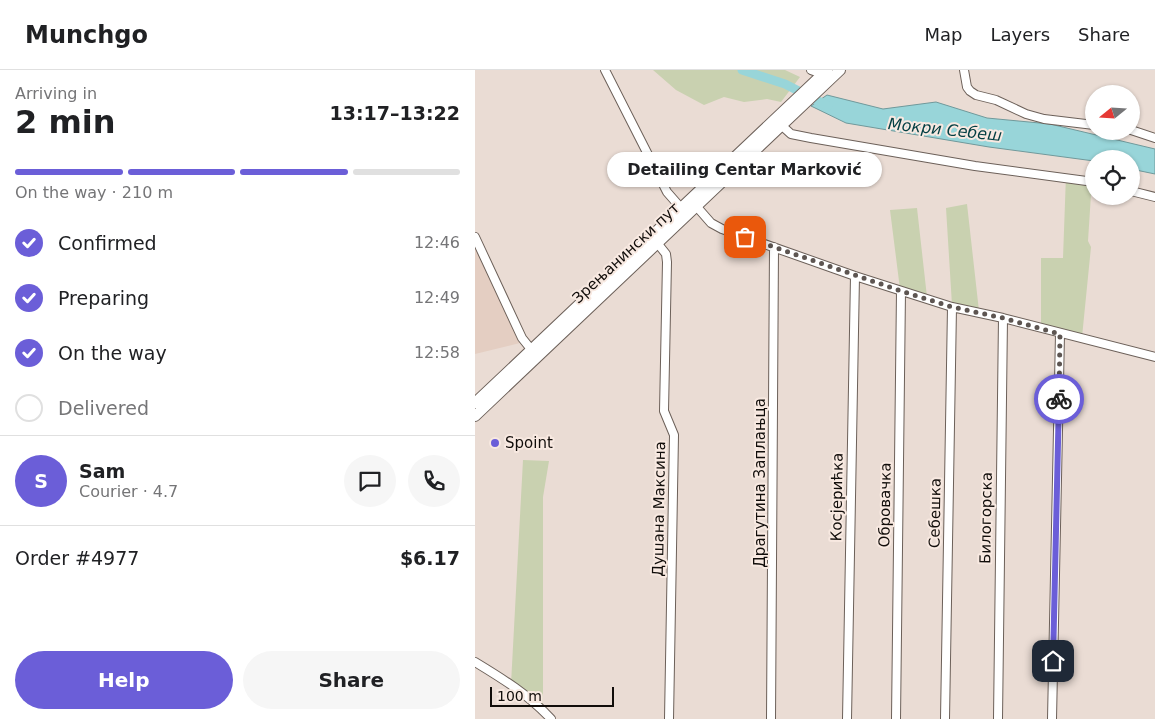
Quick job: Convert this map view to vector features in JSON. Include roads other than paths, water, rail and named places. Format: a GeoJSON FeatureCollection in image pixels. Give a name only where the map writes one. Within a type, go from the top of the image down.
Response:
{"type":"FeatureCollection","features":[{"type":"Feature","properties":{"kind":"main road","name":"Зрењанински пут"},"geometry":{"type":"LineString","coordinates":[[475,416],[535,353],[681,208],[813,89],[840,70]]}},
{"type":"Feature","properties":{"kind":"main road","name":"Зрењанински пут"},"geometry":{"type":"LineString","coordinates":[[813,89],[825,72]]}},
{"type":"Feature","properties":{"kind":"main road","name":"Зрењанински пут"},"geometry":{"type":"LineString","coordinates":[[475,403],[535,353],[658,244],[697,207],[778,122]]}},
{"type":"Feature","properties":{"kind":"street"},"geometry":{"type":"LineString","coordinates":[[605,70],[667,192],[681,208]]}},
{"type":"Feature","properties":{"kind":"street"},"geometry":{"type":"LineString","coordinates":[[811,70],[825,72]]}},
{"type":"Feature","properties":{"kind":"street"},"geometry":{"type":"LineString","coordinates":[[964,70],[967,87],[975,95],[996,100],[1026,114],[1044,119],[1085,125]]}},
{"type":"Feature","properties":{"kind":"street"},"geometry":{"type":"LineString","coordinates":[[778,122],[791,134],[811,138],[975,166],[1085,181]]}},
{"type":"Feature","properties":{"kind":"street"},"geometry":{"type":"LineString","coordinates":[[1140,133],[1155,138]]}},
{"type":"Feature","properties":{"kind":"street"},"geometry":{"type":"LineString","coordinates":[[1140,194],[1155,197]]}},
{"type":"Feature","properties":{"kind":"street"},"geometry":{"type":"LineString","coordinates":[[697,207],[715,225],[730,232],[855,276],[952,307],[1003,318],[1155,357]]}},
{"type":"Feature","properties":{"kind":"street"},"geometry":{"type":"LineString","coordinates":[[475,237],[522,338],[535,353]]}},
{"type":"Feature","properties":{"kind":"street","name":"Душана Максина"},"geometry":{"type":"LineString","coordinates":[[658,244],[664,251],[667,262],[663,411],[674,435],[669,719]]}},
{"type":"Feature","properties":{"kind":"street","name":"Драгутина Заплањца"},"geometry":{"type":"LineString","coordinates":[[771,719],[774,247]]}},
{"type":"Feature","properties":{"kind":"street","name":"Косјерићка"},"geometry":{"type":"LineString","coordinates":[[847,719],[855,276]]}},
{"type":"Feature","properties":{"kind":"street","name":"Обровачка"},"geometry":{"type":"LineString","coordinates":[[897,719],[901,291]]}},
{"type":"Feature","properties":{"kind":"street","name":"Себешка"},"geometry":{"type":"LineString","coordinates":[[945,719],[952,307]]}},
{"type":"Feature","properties":{"kind":"street","name":"Билогорска"},"geometry":{"type":"LineString","coordinates":[[998,719],[1003,318]]}},
{"type":"Feature","properties":{"kind":"street"},"geometry":{"type":"LineString","coordinates":[[1052,719],[1060,334]]}},
{"type":"Feature","properties":{"kind":"street"},"geometry":{"type":"LineString","coordinates":[[475,662],[511,684],[531,699],[543,715],[551,719]]}},
{"type":"Feature","properties":{"kind":"water"},"geometry":{"type":"Polygon","coordinates":[[[827,95],[883,109],[936,102],[987,118],[1050,124],[1085,132],[1085,140],[1117,140],[1155,149],[1155,174],[1140,171],[1140,150],[1085,150],[1085,160],[989,147],[846,123],[811,106],[827,95]]]}},
{"type":"Feature","properties":{"kind":"waterway","name":"Мокри Себеш"},"geometry":{"type":"LineString","coordinates":[[742,70],[785,84],[828,106]]}},
{"type":"Feature","properties":{"kind":"place","name":"Detailing Centar Marković"},"geometry":{"type":"Point","coordinates":[745,237]}},
{"type":"Feature","properties":{"kind":"place","name":"Spoint"},"geometry":{"type":"Point","coordinates":[495,443]}}]}
